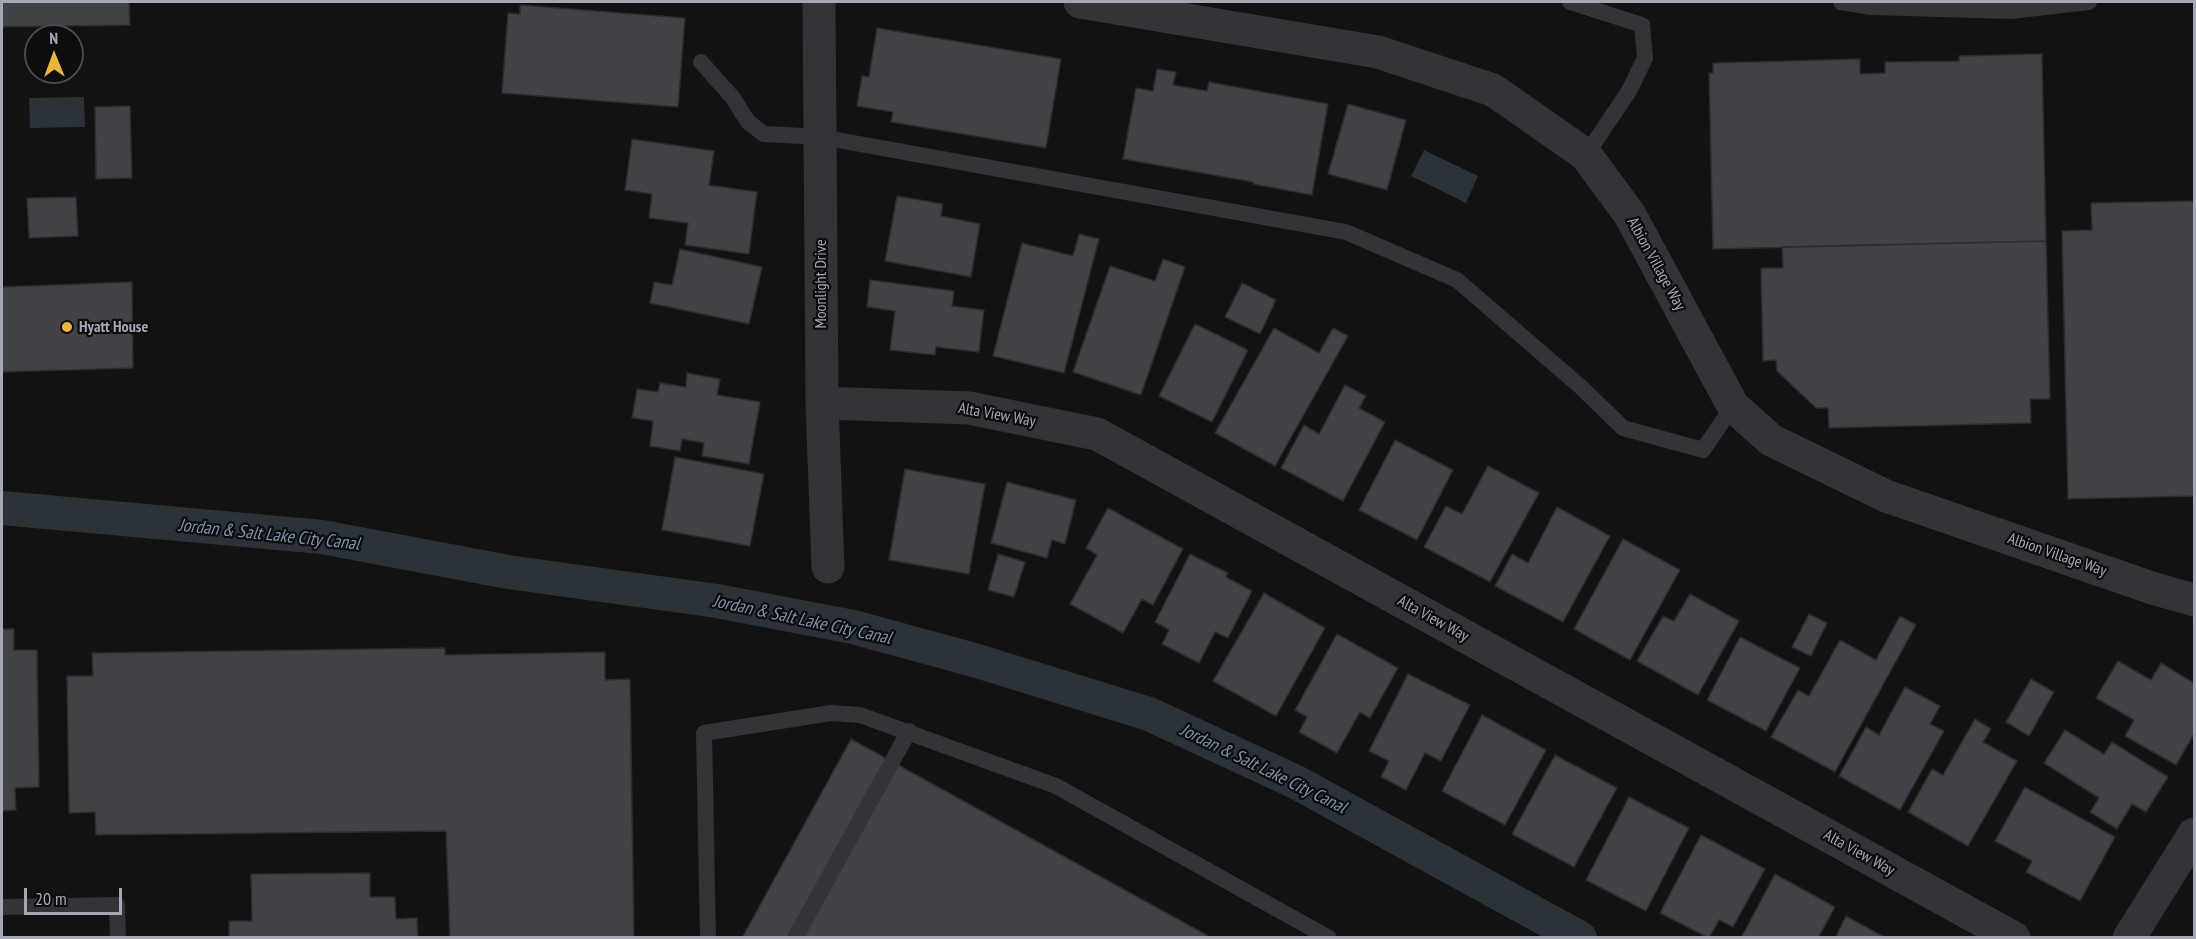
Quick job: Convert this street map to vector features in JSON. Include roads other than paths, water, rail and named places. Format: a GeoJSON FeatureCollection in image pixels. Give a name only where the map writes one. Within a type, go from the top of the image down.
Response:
{"type":"FeatureCollection","features":[{"type":"Feature","properties":{"kind":"street","name":"Moonlight Drive"},"geometry":{"type":"LineString","coordinates":[[819,2],[822,403],[828,567]]}},
{"type":"Feature","properties":{"kind":"street","name":"Albion Village Way"},"geometry":{"type":"LineString","coordinates":[[1080,2],[1378,52],[1493,90],[1586,156],[1630,215],[1733,406],[1771,440],[1886,496],[2152,588],[2194,600]]}},
{"type":"Feature","properties":{"kind":"street","name":"Alta View Way"},"geometry":{"type":"LineString","coordinates":[[822,403],[969,408],[1097,434],[2014,938]]}},
{"type":"Feature","properties":{"kind":"street"},"geometry":{"type":"LineString","coordinates":[[2129,938],[2194,834]]}},
{"type":"Feature","properties":{"kind":"lane"},"geometry":{"type":"LineString","coordinates":[[1570,2],[1642,25],[1645,58],[1629,91],[1586,156]]}},
{"type":"Feature","properties":{"kind":"lane"},"geometry":{"type":"LineString","coordinates":[[1841,2],[1871,7],[2012,11],[2089,2]]}},
{"type":"Feature","properties":{"kind":"lane"},"geometry":{"type":"LineString","coordinates":[[701,62],[733,98],[748,122],[764,134],[821,137],[1346,232],[1457,280],[1582,388],[1623,428],[1703,450],[1733,406]]}},
{"type":"Feature","properties":{"kind":"lane"},"geometry":{"type":"LineString","coordinates":[[708,938],[704,733],[831,713],[860,715],[1056,786],[1329,938]]}},
{"type":"Feature","properties":{"kind":"lane"},"geometry":{"type":"LineString","coordinates":[[795,938],[909,731]]}},
{"type":"Feature","properties":{"kind":"lane"},"geometry":{"type":"LineString","coordinates":[[2,907],[117,905],[118,938]]}},
{"type":"Feature","properties":{"kind":"waterway","name":"Jordan & Salt Lake City Canal"},"geometry":{"type":"LineString","coordinates":[[2,508],[322,537],[508,572],[717,601],[853,627],[974,660],[1149,714],[1296,782],[1580,938]]}},
{"type":"Feature","properties":{"kind":"place","name":"Hyatt House"},"geometry":{"type":"Point","coordinates":[67,327]}}]}
